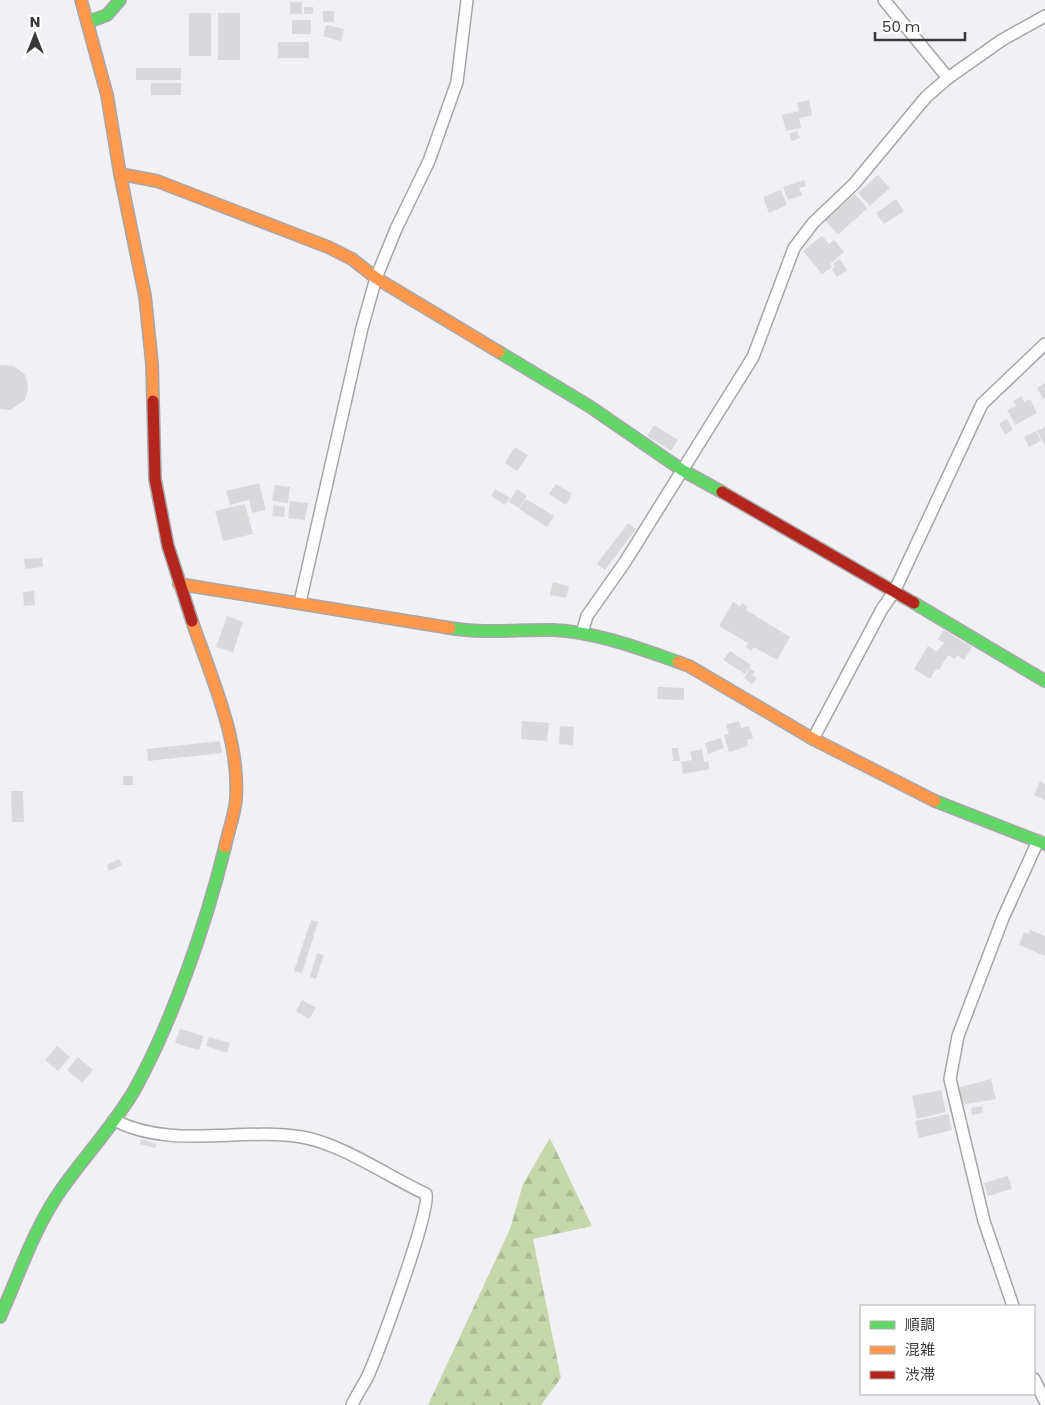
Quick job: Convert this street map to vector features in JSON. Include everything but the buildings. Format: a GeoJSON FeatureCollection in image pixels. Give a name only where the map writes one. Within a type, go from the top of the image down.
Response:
{"type":"FeatureCollection","features":[{"type":"Feature","properties":{"kind":"street"},"geometry":{"type":"LineString","coordinates":[[0,1317],[46,1214],[75,1170],[114,1120],[134,1090],[176,998],[215,887],[236,799],[234,758],[226,724],[168,546],[156,479],[152,364],[146,305],[120,174],[107,95],[81,0]]}},
{"type":"Feature","properties":{"kind":"street"},"geometry":{"type":"LineString","coordinates":[[88,22],[104,18],[112,13],[120,0]]}},
{"type":"Feature","properties":{"kind":"street"},"geometry":{"type":"LineString","coordinates":[[300,602],[362,328],[376,278],[428,162],[457,82],[467,0]]}},
{"type":"Feature","properties":{"kind":"street"},"geometry":{"type":"LineString","coordinates":[[884,0],[948,78]]}},
{"type":"Feature","properties":{"kind":"street"},"geometry":{"type":"LineString","coordinates":[[582,633],[587,616],[625,562],[753,357],[794,248],[813,223],[854,184],[926,97],[948,78],[1002,40],[1045,16]]}},
{"type":"Feature","properties":{"kind":"street"},"geometry":{"type":"LineString","coordinates":[[120,174],[157,181],[328,246],[352,259],[376,278],[589,406],[682,470],[1045,681]]}},
{"type":"Feature","properties":{"kind":"street"},"geometry":{"type":"LineString","coordinates":[[813,739],[882,609],[894,592],[982,404],[1045,344]]}},
{"type":"Feature","properties":{"kind":"street"},"geometry":{"type":"LineString","coordinates":[[179,584],[300,602],[383,619],[460,630],[554,630],[582,633],[637,647],[689,666],[813,739],[930,799],[1041,843],[1003,918],[958,1036],[950,1079],[984,1221],[1013,1305]]}},
{"type":"Feature","properties":{"kind":"street"},"geometry":{"type":"LineString","coordinates":[[114,1120],[130,1129],[148,1133],[284,1135],[312,1140],[426,1194],[428,1200],[417,1242],[392,1314],[367,1378],[352,1405]]}},
{"type":"Feature","properties":{"kind":"street"},"geometry":{"type":"LineString","coordinates":[[1035,1381],[1045,1401]]}},
{"type":"Feature","properties":{"kind":"green space"},"geometry":{"type":"Polygon","coordinates":[[[550,1138],[592,1226],[533,1239],[561,1378],[541,1405],[428,1405],[510,1229],[523,1184],[550,1138]]]}},
{"type":"Feature","properties":{"kind":"traffic: fast"},"geometry":{"type":"LineString","coordinates":[[88,22],[107,15],[120,0]]}},
{"type":"Feature","properties":{"kind":"traffic: fast"},"geometry":{"type":"LineString","coordinates":[[499,352],[589,406],[682,470],[722,492]]}},
{"type":"Feature","properties":{"kind":"traffic: fast"},"geometry":{"type":"LineString","coordinates":[[914,603],[1045,681]]}},
{"type":"Feature","properties":{"kind":"traffic: fast"},"geometry":{"type":"LineString","coordinates":[[450,628],[476,631],[569,631],[601,637],[678,662]]}},
{"type":"Feature","properties":{"kind":"traffic: fast"},"geometry":{"type":"LineString","coordinates":[[935,801],[1045,844]]}},
{"type":"Feature","properties":{"kind":"traffic: fast"},"geometry":{"type":"LineString","coordinates":[[0,1317],[35,1236],[51,1205],[127,1102],[149,1062],[187,971],[208,908],[225,847]]}},
{"type":"Feature","properties":{"kind":"traffic: slow"},"geometry":{"type":"LineString","coordinates":[[81,0],[107,95],[120,174],[145,296],[152,364],[153,401]]}},
{"type":"Feature","properties":{"kind":"traffic: slow"},"geometry":{"type":"LineString","coordinates":[[120,174],[157,181],[328,247],[352,259],[376,278],[499,352]]}},
{"type":"Feature","properties":{"kind":"traffic: slow"},"geometry":{"type":"LineString","coordinates":[[179,584],[450,628]]}},
{"type":"Feature","properties":{"kind":"traffic: slow"},"geometry":{"type":"LineString","coordinates":[[192,621],[223,709],[233,754],[236,776],[236,799],[225,847]]}},
{"type":"Feature","properties":{"kind":"traffic: slow"},"geometry":{"type":"LineString","coordinates":[[678,662],[689,666],[813,739],[935,801]]}},
{"type":"Feature","properties":{"kind":"traffic: jam"},"geometry":{"type":"LineString","coordinates":[[153,401],[155,479],[168,546],[192,621]]}},
{"type":"Feature","properties":{"kind":"traffic: jam"},"geometry":{"type":"LineString","coordinates":[[722,492],[914,603]]}}]}
